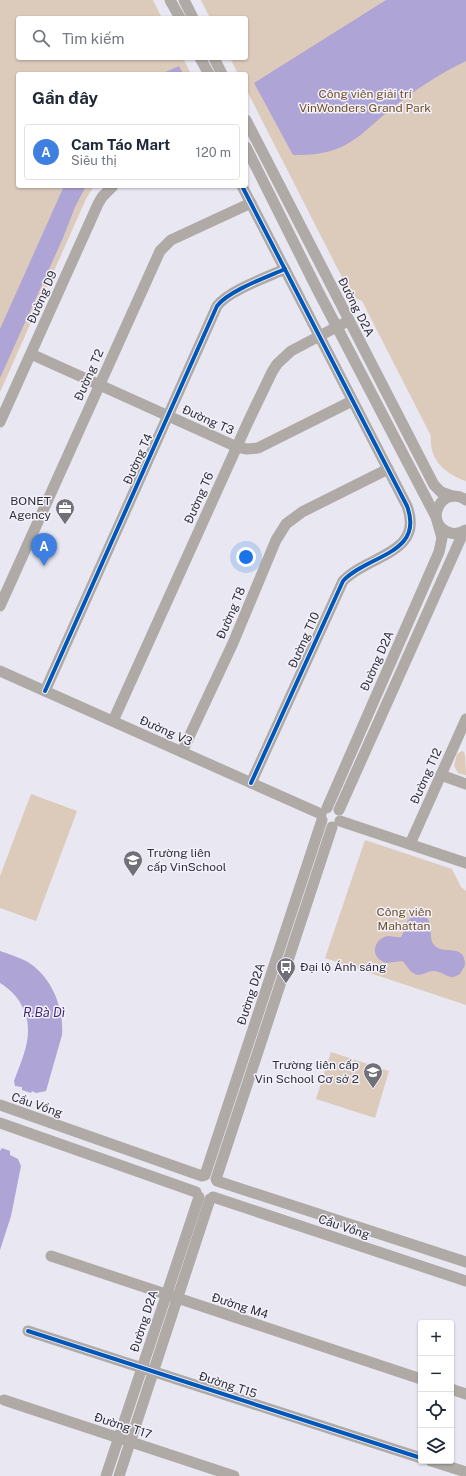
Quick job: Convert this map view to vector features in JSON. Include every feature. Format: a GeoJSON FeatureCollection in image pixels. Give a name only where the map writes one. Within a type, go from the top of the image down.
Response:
{"type":"FeatureCollection","features":[{"type":"Feature","properties":{"kind":"street"},"geometry":{"type":"LineString","coordinates":[[170,0],[179,16]]}},
{"type":"Feature","properties":{"kind":"street"},"geometry":{"type":"LineString","coordinates":[[184,0],[192,16]]}},
{"type":"Feature","properties":{"kind":"street"},"geometry":{"type":"LineString","coordinates":[[201,60],[207,72]]}},
{"type":"Feature","properties":{"kind":"street"},"geometry":{"type":"LineString","coordinates":[[215,60],[221,72]]}},
{"type":"Feature","properties":{"kind":"street","name":"Đường D2A"},"geometry":{"type":"LineString","coordinates":[[248,124],[348,321],[434,485],[441,492],[466,500]]}},
{"type":"Feature","properties":{"kind":"street","name":"Đường D2A"},"geometry":{"type":"LineString","coordinates":[[203,1176],[323,814],[439,552],[442,538],[437,520],[248,152]]}},
{"type":"Feature","properties":{"kind":"street","name":"Đường D9"},"geometry":{"type":"LineString","coordinates":[[0,422],[98,204],[102,197],[111,188]]}},
{"type":"Feature","properties":{"kind":"street"},"geometry":{"type":"LineString","coordinates":[[243,188],[388,469]]}},
{"type":"Feature","properties":{"kind":"street","name":"Đường T2"},"geometry":{"type":"LineString","coordinates":[[0,606],[157,256],[163,247],[171,240],[251,203]]}},
{"type":"Feature","properties":{"kind":"street","name":"Đường T4"},"geometry":{"type":"LineString","coordinates":[[45,691],[215,311],[221,301],[230,295],[284,269]]}},
{"type":"Feature","properties":{"kind":"street","name":"Đường T6"},"geometry":{"type":"LineString","coordinates":[[113,721],[267,380],[277,364],[291,350],[348,321]]}},
{"type":"Feature","properties":{"kind":"street","name":"Đường T3"},"geometry":{"type":"LineString","coordinates":[[31,354],[237,447],[247,449],[258,448],[352,401]]}},
{"type":"Feature","properties":{"kind":"street","name":"Đường T10"},"geometry":{"type":"LineString","coordinates":[[251,783],[343,582],[349,574],[397,548],[402,544],[409,533],[411,520],[409,513],[388,469]]}},
{"type":"Feature","properties":{"kind":"street","name":"Đường T8"},"geometry":{"type":"LineString","coordinates":[[182,752],[233,643],[276,540],[286,524],[302,512],[388,469]]}},
{"type":"Feature","properties":{"kind":"street"},"geometry":{"type":"LineString","coordinates":[[452,496],[439,504],[436,512],[437,520],[444,530],[451,533],[465,530]]}},
{"type":"Feature","properties":{"kind":"street","name":"Đường D2A"},"geometry":{"type":"LineString","coordinates":[[217,1180],[337,819],[465,530]]}},
{"type":"Feature","properties":{"kind":"street","name":"Đường V3"},"geometry":{"type":"LineString","coordinates":[[0,671],[323,814]]}},
{"type":"Feature","properties":{"kind":"street","name":"Đường T12"},"geometry":{"type":"LineString","coordinates":[[410,844],[466,719]]}},
{"type":"Feature","properties":{"kind":"street"},"geometry":{"type":"LineString","coordinates":[[441,775],[466,784]]}},
{"type":"Feature","properties":{"kind":"street"},"geometry":{"type":"LineString","coordinates":[[333,807],[337,819],[327,826],[323,814],[333,807]]}},
{"type":"Feature","properties":{"kind":"street"},"geometry":{"type":"LineString","coordinates":[[337,819],[466,863]]}},
{"type":"Feature","properties":{"kind":"street","name":"Cầu Vồng"},"geometry":{"type":"LineString","coordinates":[[0,1105],[203,1176]]}},
{"type":"Feature","properties":{"kind":"street","name":"Cầu Vồng"},"geometry":{"type":"LineString","coordinates":[[0,1123],[205,1196],[466,1281]]}},
{"type":"Feature","properties":{"kind":"street"},"geometry":{"type":"LineString","coordinates":[[203,1176],[212,1176],[217,1180],[218,1191],[205,1196],[195,1188],[196,1182],[203,1176]]}},
{"type":"Feature","properties":{"kind":"street","name":"Cầu Vồng"},"geometry":{"type":"LineString","coordinates":[[217,1180],[466,1262]]}},
{"type":"Feature","properties":{"kind":"street","name":"Đường D2A"},"geometry":{"type":"LineString","coordinates":[[106,1476],[166,1295],[205,1196]]}},
{"type":"Feature","properties":{"kind":"street","name":"Đường D2A"},"geometry":{"type":"LineString","coordinates":[[119,1476],[178,1299],[205,1196]]}},
{"type":"Feature","properties":{"kind":"street","name":"Đường M4"},"geometry":{"type":"LineString","coordinates":[[51,1256],[418,1378]]}},
{"type":"Feature","properties":{"kind":"street","name":"Đường T15"},"geometry":{"type":"LineString","coordinates":[[28,1331],[418,1457]]}},
{"type":"Feature","properties":{"kind":"street"},"geometry":{"type":"LineString","coordinates":[[454,1390],[466,1394]]}},
{"type":"Feature","properties":{"kind":"street","name":"Đường T17"},"geometry":{"type":"LineString","coordinates":[[4,1400],[234,1476]]}},
{"type":"Feature","properties":{"kind":"street"},"geometry":{"type":"LineString","coordinates":[[441,1464],[466,1472]]}},
{"type":"Feature","properties":{"kind":"green space"},"geometry":{"type":"Polygon","coordinates":[[[0,0],[153,0],[161,16],[16,16],[16,60],[184,60],[190,72],[16,72],[16,188],[93,188],[86,199],[0,392],[0,0]]]}},
{"type":"Feature","properties":{"kind":"green space","name":"Công viên giải trí VinWonders Grand Park"},"geometry":{"type":"Polygon","coordinates":[[[201,0],[466,0],[466,481],[445,470],[436,459],[431,445],[431,436],[362,301],[352,297],[248,93],[248,72],[237,72],[231,60],[248,60],[248,16],[209,16],[201,0]]]}},
{"type":"Feature","properties":{"kind":"green space"},"geometry":{"type":"Polygon","coordinates":[[[462,751],[465,755],[466,775],[458,773],[454,766],[457,754],[462,751]]]}},
{"type":"Feature","properties":{"kind":"green space"},"geometry":{"type":"Polygon","coordinates":[[[31,794],[77,811],[36,921],[0,908],[0,876],[31,794]]]}},
{"type":"Feature","properties":{"kind":"green space","name":"Công viên Mahattan"},"geometry":{"type":"Polygon","coordinates":[[[365,840],[452,869],[461,887],[466,891],[466,1005],[325,958],[365,840]]]}},
{"type":"Feature","properties":{"kind":"green space"},"geometry":{"type":"Polygon","coordinates":[[[331,1052],[389,1071],[375,1118],[316,1099],[331,1052]]]}},
{"type":"Feature","properties":{"kind":"water"},"geometry":{"type":"Polygon","coordinates":[[[386,0],[466,0],[466,61],[413,93],[396,105],[361,135],[339,148],[327,152],[293,155],[254,83],[386,0]]]}},
{"type":"Feature","properties":{"kind":"water"},"geometry":{"type":"Polygon","coordinates":[[[179,66],[182,72],[166,72],[179,66]]]}},
{"type":"Feature","properties":{"kind":"water"},"geometry":{"type":"Polygon","coordinates":[[[63,188],[85,188],[75,207],[63,238],[0,378],[0,329],[63,188]]]}},
{"type":"Feature","properties":{"kind":"water"},"geometry":{"type":"Polygon","coordinates":[[[414,916],[422,916],[427,918],[434,945],[443,950],[458,951],[461,954],[464,958],[465,965],[460,974],[449,977],[437,971],[433,971],[417,975],[402,961],[386,963],[378,958],[375,949],[379,941],[386,936],[401,937],[407,922],[414,916]]]}},
{"type":"Feature","properties":{"kind":"water","name":"R.Bà Dì"},"geometry":{"type":"Polygon","coordinates":[[[0,951],[26,961],[35,967],[49,983],[58,1003],[61,1014],[62,1035],[46,1091],[36,1093],[32,1091],[31,1093],[22,1090],[22,1087],[15,1086],[14,1081],[24,1054],[28,1036],[28,1027],[23,1008],[19,1000],[0,983],[0,951]]]}},
{"type":"Feature","properties":{"kind":"water"},"geometry":{"type":"Polygon","coordinates":[[[2,1148],[10,1151],[10,1155],[18,1159],[21,1166],[11,1216],[0,1250],[0,1151],[2,1148]]]}},
{"type":"Feature","properties":{"kind":"cycle path"},"geometry":{"type":"LineString","coordinates":[[243,188],[407,506],[410,522],[408,534],[401,544],[391,552],[353,572],[343,581],[251,783]]}},
{"type":"Feature","properties":{"kind":"cycle path"},"geometry":{"type":"LineString","coordinates":[[45,691],[217,306],[222,300],[239,290],[258,280],[285,269]]}},
{"type":"Feature","properties":{"kind":"cycle path"},"geometry":{"type":"LineString","coordinates":[[28,1331],[418,1457]]}},
{"type":"Feature","properties":{"kind":"place","name":"BONET Agency"},"geometry":{"type":"Point","coordinates":[65,525]}},
{"type":"Feature","properties":{"kind":"place","name":"Cam Táo Mart"},"geometry":{"type":"Point","coordinates":[44,566]}},
{"type":"Feature","properties":{"kind":"place","name":"Trường liên cấp VinSchool"},"geometry":{"type":"Point","coordinates":[133,877]}},
{"type":"Feature","properties":{"kind":"place","name":"Đại lộ Ánh sáng"},"geometry":{"type":"Point","coordinates":[286,984]}},
{"type":"Feature","properties":{"kind":"place","name":"Trường liên cấp Vin School Cơ sở 2"},"geometry":{"type":"Point","coordinates":[373,1089]}}]}
